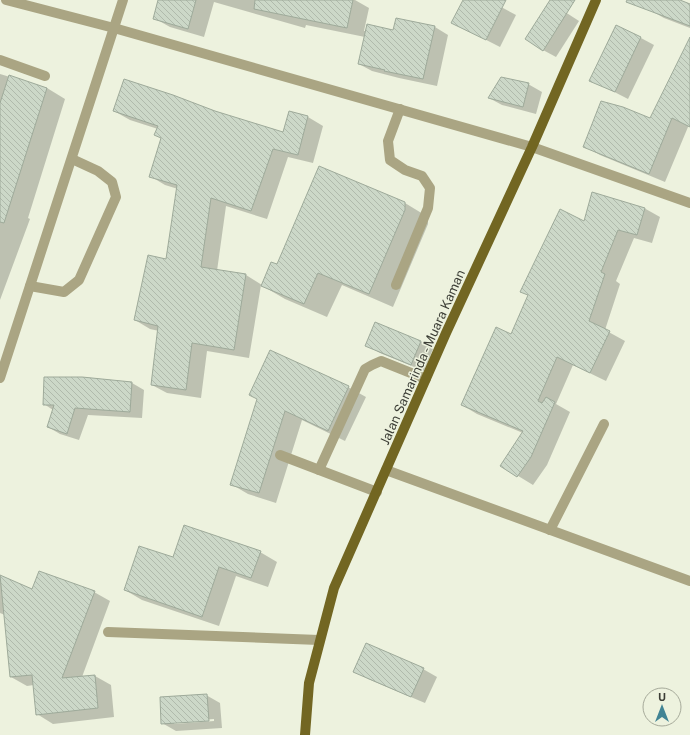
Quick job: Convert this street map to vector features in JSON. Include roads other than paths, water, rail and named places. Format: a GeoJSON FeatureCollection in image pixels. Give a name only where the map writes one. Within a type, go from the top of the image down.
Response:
{"type":"FeatureCollection","features":[{"type":"Feature","properties":{"kind":"main road","name":"Jalan Samarinda - Muara Kaman"},"geometry":{"type":"LineString","coordinates":[[305,735],[309,683],[319,640],[334,588],[426,379],[532,147],[596,0]]}},
{"type":"Feature","properties":{"kind":"street"},"geometry":{"type":"LineString","coordinates":[[6,0],[114,28],[532,147],[690,204]]}},
{"type":"Feature","properties":{"kind":"street"},"geometry":{"type":"LineString","coordinates":[[0,378],[123,0]]}},
{"type":"Feature","properties":{"kind":"street"},"geometry":{"type":"LineString","coordinates":[[0,60],[45,76]]}},
{"type":"Feature","properties":{"kind":"street"},"geometry":{"type":"LineString","coordinates":[[396,285],[428,208],[430,188],[422,176],[405,170],[390,160],[388,142],[400,109]]}},
{"type":"Feature","properties":{"kind":"street"},"geometry":{"type":"LineString","coordinates":[[30,286],[64,292],[79,280],[116,197],[112,182],[98,171],[72,159]]}},
{"type":"Feature","properties":{"kind":"street"},"geometry":{"type":"LineString","coordinates":[[319,470],[365,369],[372,364],[381,361],[426,379]]}},
{"type":"Feature","properties":{"kind":"street"},"geometry":{"type":"LineString","coordinates":[[550,530],[604,424]]}},
{"type":"Feature","properties":{"kind":"street"},"geometry":{"type":"LineString","coordinates":[[280,454],[376,492]]}},
{"type":"Feature","properties":{"kind":"street"},"geometry":{"type":"LineString","coordinates":[[386,470],[690,580]]}},
{"type":"Feature","properties":{"kind":"street"},"geometry":{"type":"LineString","coordinates":[[108,632],[319,640]]}}]}
